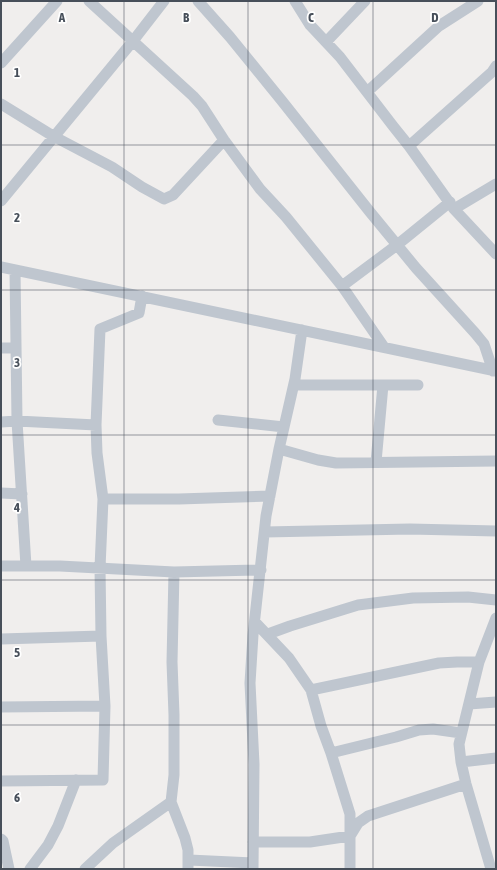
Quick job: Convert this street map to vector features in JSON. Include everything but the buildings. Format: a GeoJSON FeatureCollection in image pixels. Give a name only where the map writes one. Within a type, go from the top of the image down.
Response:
{"type":"FeatureCollection","features":[{"type":"Feature","properties":{"kind":"street"},"geometry":{"type":"LineString","coordinates":[[1,63],[57,1]]}},
{"type":"Feature","properties":{"kind":"street"},"geometry":{"type":"LineString","coordinates":[[90,1],[202,106],[224,140],[260,189],[286,216],[342,286],[384,348]]}},
{"type":"Feature","properties":{"kind":"street"},"geometry":{"type":"LineString","coordinates":[[1,201],[53,136],[133,41],[164,1]]}},
{"type":"Feature","properties":{"kind":"street"},"geometry":{"type":"LineString","coordinates":[[198,1],[278,95],[397,245],[484,344],[494,371]]}},
{"type":"Feature","properties":{"kind":"street"},"geometry":{"type":"LineString","coordinates":[[295,1],[316,33],[327,41],[340,57],[409,146],[452,206],[496,254]]}},
{"type":"Feature","properties":{"kind":"street"},"geometry":{"type":"LineString","coordinates":[[327,41],[365,1]]}},
{"type":"Feature","properties":{"kind":"street"},"geometry":{"type":"LineString","coordinates":[[367,92],[439,26],[478,1]]}},
{"type":"Feature","properties":{"kind":"street"},"geometry":{"type":"LineString","coordinates":[[409,146],[492,72],[496,66]]}},
{"type":"Feature","properties":{"kind":"street"},"geometry":{"type":"LineString","coordinates":[[1,104],[53,136],[112,167],[142,187],[164,199],[173,195],[224,140]]}},
{"type":"Feature","properties":{"kind":"street"},"geometry":{"type":"LineString","coordinates":[[342,286],[452,206],[496,184]]}},
{"type":"Feature","properties":{"kind":"street"},"geometry":{"type":"LineString","coordinates":[[1,267],[494,371]]}},
{"type":"Feature","properties":{"kind":"street"},"geometry":{"type":"LineString","coordinates":[[15,270],[17,421],[26,566]]}},
{"type":"Feature","properties":{"kind":"street"},"geometry":{"type":"LineString","coordinates":[[1,781],[103,780],[105,706],[101,636],[100,568],[103,499],[97,454],[96,425],[100,329],[139,313],[142,296]]}},
{"type":"Feature","properties":{"kind":"street"},"geometry":{"type":"LineString","coordinates":[[174,572],[172,662],[174,775],[171,802],[185,838],[188,864],[253,866],[254,764],[250,683],[255,622],[270,496],[294,385],[302,330]]}},
{"type":"Feature","properties":{"kind":"street"},"geometry":{"type":"LineString","coordinates":[[1,348],[16,348]]}},
{"type":"Feature","properties":{"kind":"street"},"geometry":{"type":"LineString","coordinates":[[294,385],[418,385]]}},
{"type":"Feature","properties":{"kind":"street"},"geometry":{"type":"LineString","coordinates":[[376,462],[383,385]]}},
{"type":"Feature","properties":{"kind":"street"},"geometry":{"type":"LineString","coordinates":[[218,420],[284,427]]}},
{"type":"Feature","properties":{"kind":"street"},"geometry":{"type":"LineString","coordinates":[[1,422],[17,421],[96,425]]}},
{"type":"Feature","properties":{"kind":"street"},"geometry":{"type":"LineString","coordinates":[[279,449],[318,460],[336,463],[496,461]]}},
{"type":"Feature","properties":{"kind":"street"},"geometry":{"type":"LineString","coordinates":[[1,493],[22,494]]}},
{"type":"Feature","properties":{"kind":"street"},"geometry":{"type":"LineString","coordinates":[[103,499],[179,499],[270,496]]}},
{"type":"Feature","properties":{"kind":"street"},"geometry":{"type":"LineString","coordinates":[[265,532],[410,529],[496,531]]}},
{"type":"Feature","properties":{"kind":"street"},"geometry":{"type":"LineString","coordinates":[[1,566],[60,566],[174,572],[260,570]]}},
{"type":"Feature","properties":{"kind":"street"},"geometry":{"type":"LineString","coordinates":[[268,634],[358,605],[413,598],[468,597],[496,600]]}},
{"type":"Feature","properties":{"kind":"street"},"geometry":{"type":"LineString","coordinates":[[255,622],[268,634],[289,658],[311,690],[321,726],[350,814],[350,869]]}},
{"type":"Feature","properties":{"kind":"street"},"geometry":{"type":"LineString","coordinates":[[491,869],[466,784],[459,744],[479,662],[495,623]]}},
{"type":"Feature","properties":{"kind":"street"},"geometry":{"type":"LineString","coordinates":[[1,639],[101,636]]}},
{"type":"Feature","properties":{"kind":"street"},"geometry":{"type":"LineString","coordinates":[[311,690],[439,663],[479,662]]}},
{"type":"Feature","properties":{"kind":"street"},"geometry":{"type":"LineString","coordinates":[[469,704],[496,702]]}},
{"type":"Feature","properties":{"kind":"street"},"geometry":{"type":"LineString","coordinates":[[1,707],[105,706]]}},
{"type":"Feature","properties":{"kind":"street"},"geometry":{"type":"LineString","coordinates":[[331,753],[419,730],[461,733]]}},
{"type":"Feature","properties":{"kind":"street"},"geometry":{"type":"LineString","coordinates":[[461,762],[496,758]]}},
{"type":"Feature","properties":{"kind":"street"},"geometry":{"type":"LineString","coordinates":[[30,869],[48,845],[58,826],[76,780]]}},
{"type":"Feature","properties":{"kind":"street"},"geometry":{"type":"LineString","coordinates":[[253,842],[310,842],[350,836],[358,823],[368,816],[466,784]]}},
{"type":"Feature","properties":{"kind":"street"},"geometry":{"type":"LineString","coordinates":[[85,869],[113,843],[171,802]]}},
{"type":"Feature","properties":{"kind":"street"},"geometry":{"type":"LineString","coordinates":[[1,839],[3,841],[9,869]]}}]}
